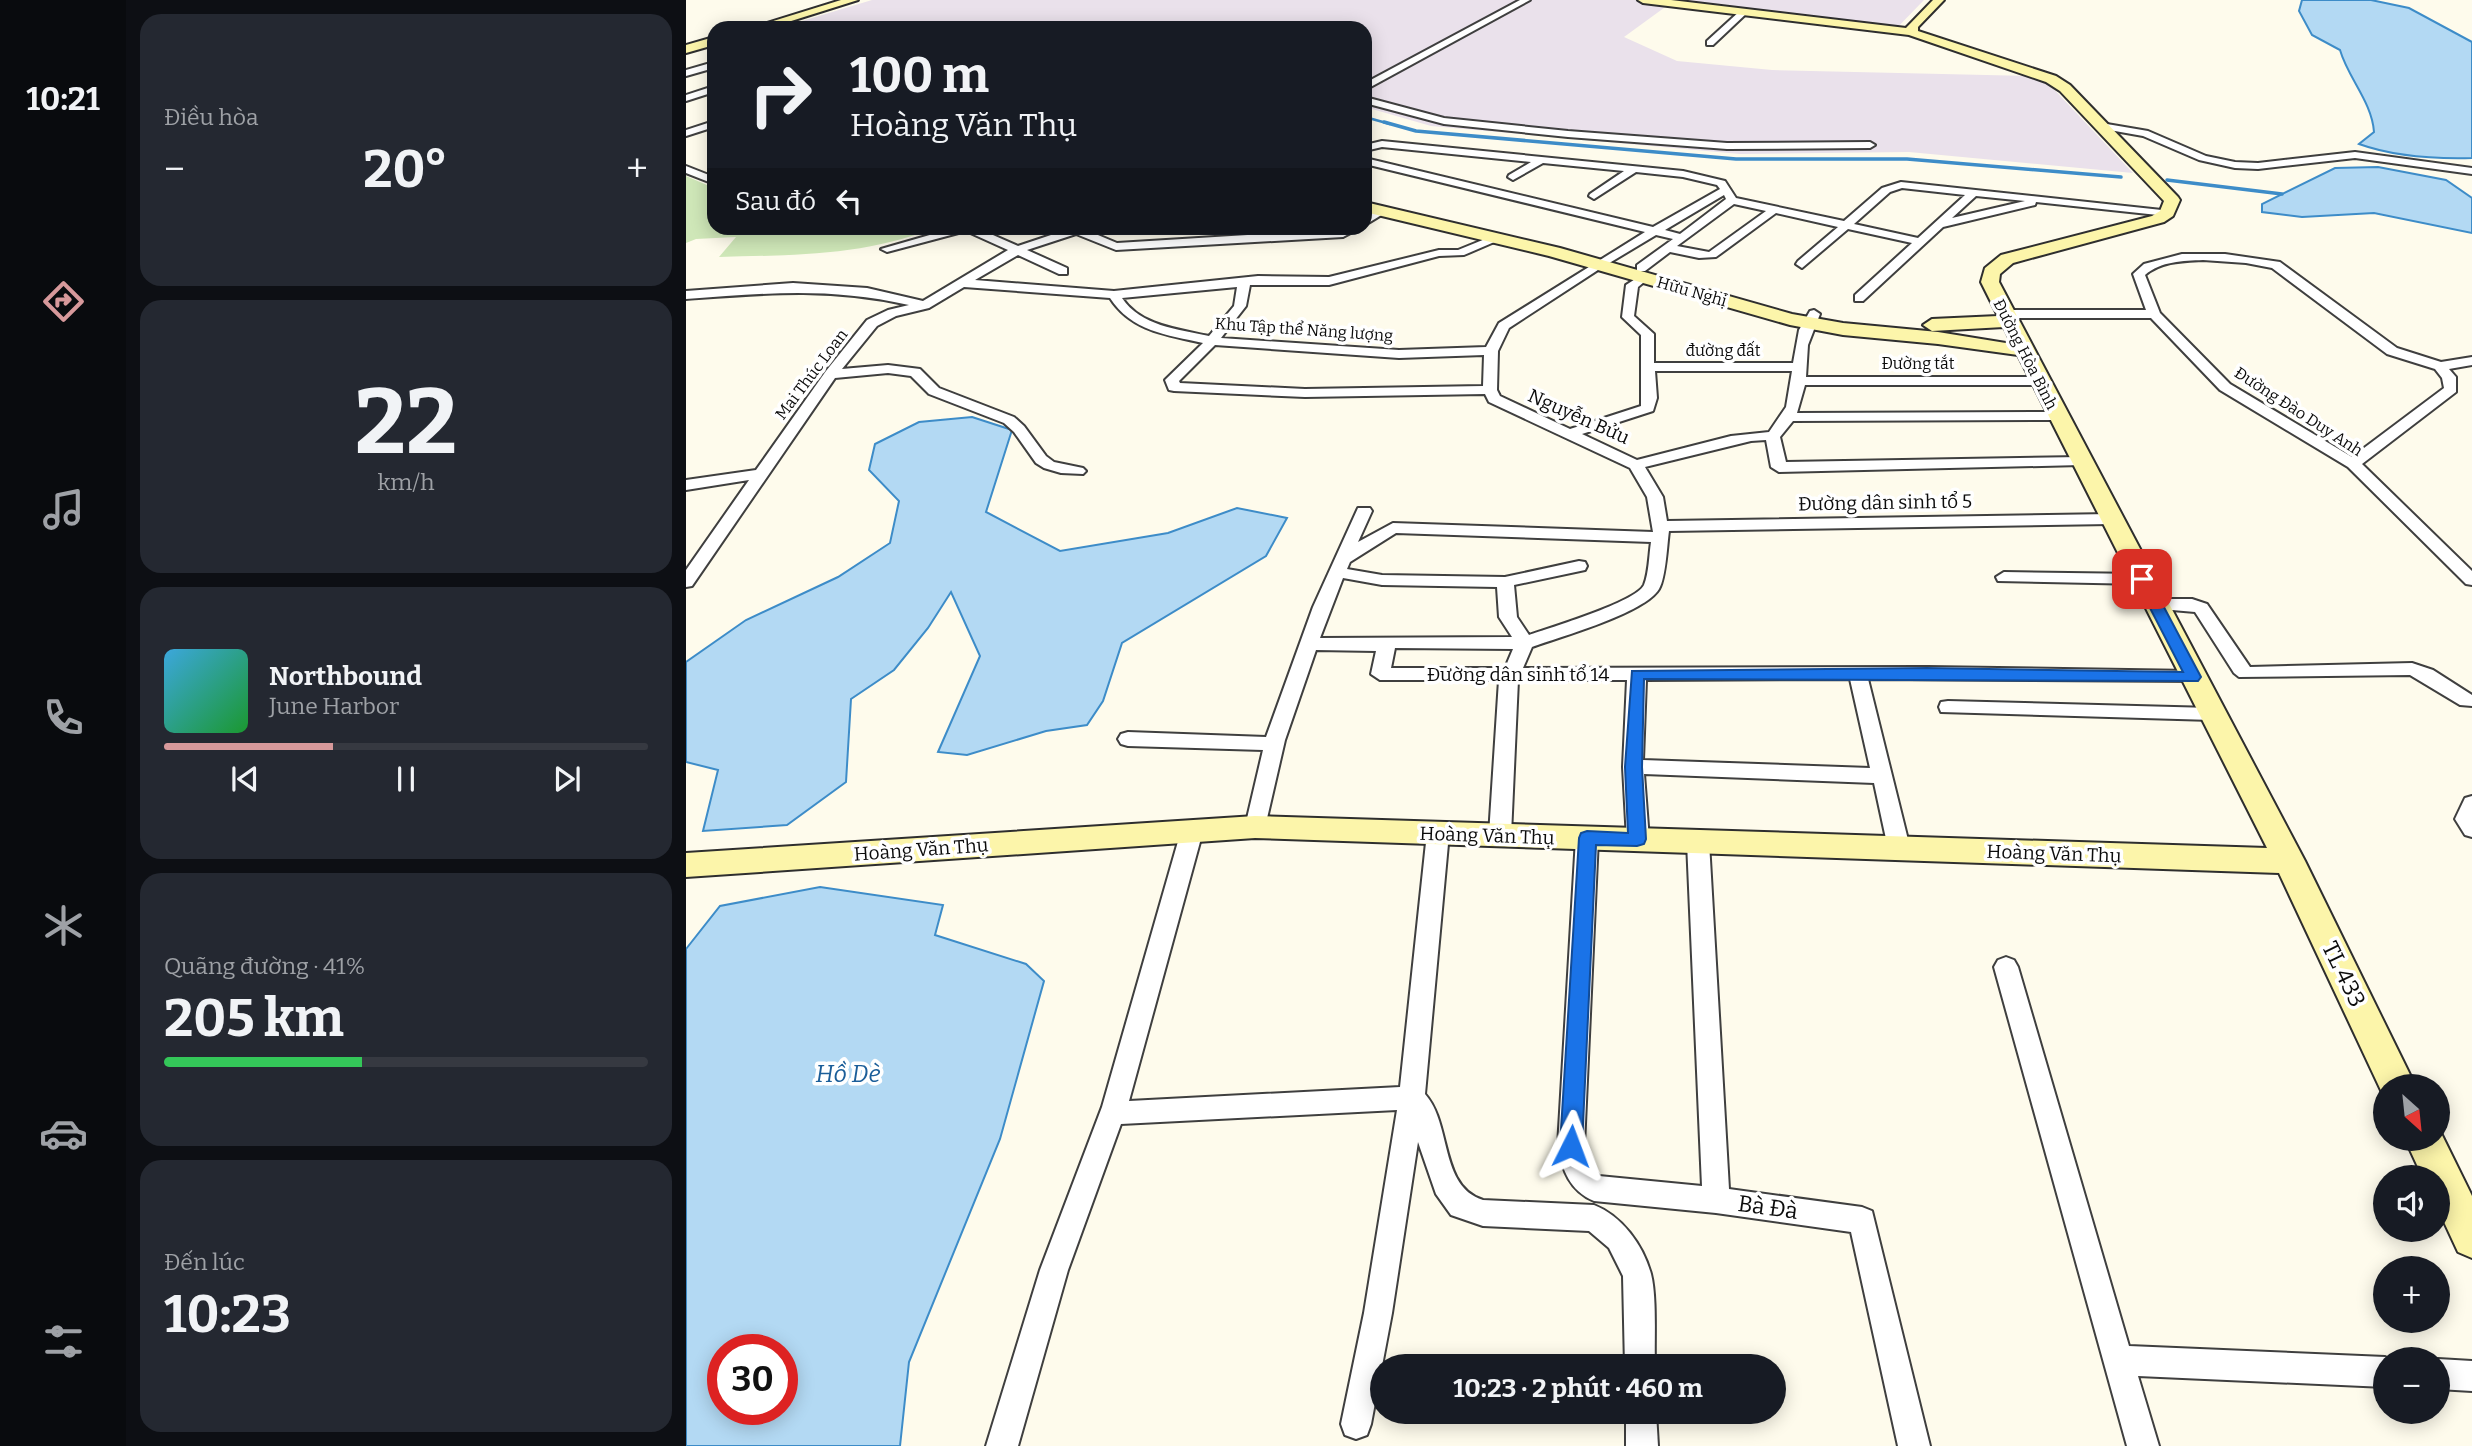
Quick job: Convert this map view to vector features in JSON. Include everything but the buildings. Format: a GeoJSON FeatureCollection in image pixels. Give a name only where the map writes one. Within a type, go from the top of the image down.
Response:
{"type":"FeatureCollection","features":[{"type":"Feature","properties":{"kind":"main road"},"geometry":{"type":"LineString","coordinates":[[781,21],[853,0]]}},
{"type":"Feature","properties":{"kind":"main road"},"geometry":{"type":"LineString","coordinates":[[1643,0],[1912,32],[1917,36],[2051,79],[2065,88],[2172,200],[2167,213]]}},
{"type":"Feature","properties":{"kind":"main road"},"geometry":{"type":"LineString","coordinates":[[1912,32],[1912,26],[1939,0]]}},
{"type":"Feature","properties":{"kind":"main road"},"geometry":{"type":"LineString","coordinates":[[686,49],[707,44]]}},
{"type":"Feature","properties":{"kind":"main road"},"geometry":{"type":"LineString","coordinates":[[686,49],[707,53]]}},
{"type":"Feature","properties":{"kind":"main road","name":"Hữu Nghị"},"geometry":{"type":"LineString","coordinates":[[1372,200],[1811,318],[1843,330],[1938,338],[1993,348],[2023,350]]}},
{"type":"Feature","properties":{"kind":"main road","name":"Hữu Nghị"},"geometry":{"type":"LineString","coordinates":[[1372,209],[1602,262]]}},
{"type":"Feature","properties":{"kind":"main road","name":"Đường Hòa Bình"},"geometry":{"type":"LineString","coordinates":[[2167,213],[2158,219],[2130,228],[2007,259],[1991,272],[1990,282],[2289,861]]}},
{"type":"Feature","properties":{"kind":"main road","name":"Hữu Nghị"},"geometry":{"type":"LineString","coordinates":[[1811,318],[1937,325],[2008,318]]}},
{"type":"Feature","properties":{"kind":"main road","name":"Hoàng Văn Thụ"},"geometry":{"type":"LineString","coordinates":[[686,865],[1255,827],[2289,861]]}},
{"type":"Feature","properties":{"kind":"main road","name":"TL 433"},"geometry":{"type":"LineString","coordinates":[[2289,861],[2392,1074]]}},
{"type":"Feature","properties":{"kind":"main road"},"geometry":{"type":"LineString","coordinates":[[2430,1152],[2472,1238]]}},
{"type":"Feature","properties":{"kind":"street"},"geometry":{"type":"LineString","coordinates":[[1372,83],[1526,0]]}},
{"type":"Feature","properties":{"kind":"street"},"geometry":{"type":"LineString","coordinates":[[1710,43],[1744,12]]}},
{"type":"Feature","properties":{"kind":"street"},"geometry":{"type":"LineString","coordinates":[[686,73],[707,67]]}},
{"type":"Feature","properties":{"kind":"street"},"geometry":{"type":"LineString","coordinates":[[686,98],[707,91]]}},
{"type":"Feature","properties":{"kind":"street"},"geometry":{"type":"LineString","coordinates":[[1372,102],[1444,121],[1569,134],[1727,146],[1870,145]]}},
{"type":"Feature","properties":{"kind":"street"},"geometry":{"type":"LineString","coordinates":[[686,123],[707,126]]}},
{"type":"Feature","properties":{"kind":"street"},"geometry":{"type":"LineString","coordinates":[[2101,126],[2145,133],[2203,158],[2235,165],[2258,166],[2355,155],[2472,171]]}},
{"type":"Feature","properties":{"kind":"street"},"geometry":{"type":"LineString","coordinates":[[686,133],[707,128]]}},
{"type":"Feature","properties":{"kind":"street"},"geometry":{"type":"LineString","coordinates":[[1372,146],[1382,144],[1708,178],[1729,194],[1775,209],[1921,242]]}},
{"type":"Feature","properties":{"kind":"street"},"geometry":{"type":"LineString","coordinates":[[1513,177],[1541,160]]}},
{"type":"Feature","properties":{"kind":"street"},"geometry":{"type":"LineString","coordinates":[[1372,163],[1683,238]]}},
{"type":"Feature","properties":{"kind":"street"},"geometry":{"type":"LineString","coordinates":[[686,169],[707,178]]}},
{"type":"Feature","properties":{"kind":"street"},"geometry":{"type":"LineString","coordinates":[[1594,196],[1633,170]]}},
{"type":"Feature","properties":{"kind":"street"},"geometry":{"type":"LineString","coordinates":[[1802,264],[1892,187],[1909,185],[2167,213]]}},
{"type":"Feature","properties":{"kind":"street"},"geometry":{"type":"LineString","coordinates":[[1859,298],[1974,192]]}},
{"type":"Feature","properties":{"kind":"street"},"geometry":{"type":"LineString","coordinates":[[1244,282],[1240,306],[1212,341],[1172,380],[1172,385],[1203,390],[1306,393],[1490,390],[1491,351],[1504,326],[1602,262],[1655,231],[1729,194]]}},
{"type":"Feature","properties":{"kind":"street"},"geometry":{"type":"LineString","coordinates":[[1568,434],[1648,408],[1653,389],[1644,354],[1648,334],[1628,317],[1632,285],[1729,194]]}},
{"type":"Feature","properties":{"kind":"street"},"geometry":{"type":"LineString","coordinates":[[1939,225],[2045,199]]}},
{"type":"Feature","properties":{"kind":"street"},"geometry":{"type":"LineString","coordinates":[[1669,248],[1712,255],[1775,209]]}},
{"type":"Feature","properties":{"kind":"street"},"geometry":{"type":"LineString","coordinates":[[1372,218],[1383,211]]}},
{"type":"Feature","properties":{"kind":"street"},"geometry":{"type":"LineString","coordinates":[[887,250],[942,235]]}},
{"type":"Feature","properties":{"kind":"street"},"geometry":{"type":"LineString","coordinates":[[983,235],[1063,271]]}},
{"type":"Feature","properties":{"kind":"street","name":"Mai Thúc Loan"},"geometry":{"type":"LineString","coordinates":[[686,581],[831,374],[872,323],[892,313],[925,305],[1017,250],[1061,235]]}},
{"type":"Feature","properties":{"kind":"street"},"geometry":{"type":"LineString","coordinates":[[1091,235],[1116,247],[1315,235]]}},
{"type":"Feature","properties":{"kind":"street"},"geometry":{"type":"LineString","coordinates":[[1236,240],[1239,235]]}},
{"type":"Feature","properties":{"kind":"street"},"geometry":{"type":"LineString","coordinates":[[962,283],[1114,295],[1244,282],[1329,281],[1439,253],[1460,253],[1495,238]]}},
{"type":"Feature","properties":{"kind":"street"},"geometry":{"type":"LineString","coordinates":[[2008,318],[2154,314],[2139,274],[2149,264],[2165,260],[2257,259],[2276,265],[2392,351],[2440,366],[2472,361]]}},
{"type":"Feature","properties":{"kind":"street"},"geometry":{"type":"LineString","coordinates":[[686,295],[793,287],[867,292],[925,305]]}},
{"type":"Feature","properties":{"kind":"street","name":"Khu Tập thể Năng lượng"},"geometry":{"type":"LineString","coordinates":[[1114,295],[1125,312],[1153,328],[1212,341],[1399,354],[1491,351]]}},
{"type":"Feature","properties":{"kind":"street","name":"Đường Đào Duy Anh"},"geometry":{"type":"LineString","coordinates":[[2154,314],[2225,387],[2353,464],[2472,580]]}},
{"type":"Feature","properties":{"kind":"street"},"geometry":{"type":"LineString","coordinates":[[1773,436],[1790,417],[1798,396],[1798,374],[1811,318]]}},
{"type":"Feature","properties":{"kind":"street"},"geometry":{"type":"LineString","coordinates":[[2353,464],[2451,389],[2449,377],[2440,366]]}},
{"type":"Feature","properties":{"kind":"street","name":"đường đất"},"geometry":{"type":"LineString","coordinates":[[1647,367],[1798,374]]}},
{"type":"Feature","properties":{"kind":"street"},"geometry":{"type":"LineString","coordinates":[[831,374],[888,369],[915,372],[935,392],[1011,421],[1023,433],[1044,464],[1059,470],[1077,471]]}},
{"type":"Feature","properties":{"kind":"street","name":"Đường tắt"},"geometry":{"type":"LineString","coordinates":[[1798,374],[2039,381]]}},
{"type":"Feature","properties":{"kind":"street","name":"Nguyễn Bửu"},"geometry":{"type":"LineString","coordinates":[[1309,643],[1525,643],[1594,619],[1642,598],[1652,587],[1660,531],[1655,497],[1636,465],[1501,404],[1494,399],[1490,390]]}},
{"type":"Feature","properties":{"kind":"street"},"geometry":{"type":"LineString","coordinates":[[1790,417],[2057,416]]}},
{"type":"Feature","properties":{"kind":"street"},"geometry":{"type":"LineString","coordinates":[[1636,465],[1722,441],[1755,435],[1773,436]]}},
{"type":"Feature","properties":{"kind":"street"},"geometry":{"type":"LineString","coordinates":[[1773,436],[1779,467],[2081,461]]}},
{"type":"Feature","properties":{"kind":"street"},"geometry":{"type":"LineString","coordinates":[[686,485],[760,474]]}},
{"type":"Feature","properties":{"kind":"street"},"geometry":{"type":"LineString","coordinates":[[1255,827],[1274,744],[1309,643],[1364,511]]}},
{"type":"Feature","properties":{"kind":"street","name":"Đường dân sinh tổ 5"},"geometry":{"type":"LineString","coordinates":[[1340,566],[1393,528],[1660,531],[2111,519]]}},
{"type":"Feature","properties":{"kind":"street"},"geometry":{"type":"LineString","coordinates":[[1340,566],[1382,580],[1505,582],[1579,566]]}},
{"type":"Feature","properties":{"kind":"street"},"geometry":{"type":"LineString","coordinates":[[2004,577],[2142,579]]}},
{"type":"Feature","properties":{"kind":"street"},"geometry":{"type":"LineString","coordinates":[[1500,835],[1506,685],[1525,643],[1508,617],[1505,582]]}},
{"type":"Feature","properties":{"kind":"street"},"geometry":{"type":"LineString","coordinates":[[2155,604],[2192,604],[2200,608],[2239,669],[2246,673],[2412,669],[2426,674],[2467,701]]}},
{"type":"Feature","properties":{"kind":"street","name":"Đường dân sinh tổ 14"},"geometry":{"type":"LineString","coordinates":[[1386,643],[1380,674],[2193,677]]}},
{"type":"Feature","properties":{"kind":"street"},"geometry":{"type":"LineString","coordinates":[[1637,674],[1633,767],[1637,839]]}},
{"type":"Feature","properties":{"kind":"street"},"geometry":{"type":"LineString","coordinates":[[1858,674],[1899,848]]}},
{"type":"Feature","properties":{"kind":"street"},"geometry":{"type":"LineString","coordinates":[[1948,707],[2212,714]]}},
{"type":"Feature","properties":{"kind":"street"},"geometry":{"type":"LineString","coordinates":[[1128,739],[1274,744]]}},
{"type":"Feature","properties":{"kind":"street"},"geometry":{"type":"LineString","coordinates":[[1633,767],[1882,776]]}},
{"type":"Feature","properties":{"kind":"street"},"geometry":{"type":"LineString","coordinates":[[2472,803],[2465,820],[2472,830]]}},
{"type":"Feature","properties":{"kind":"street"},"geometry":{"type":"LineString","coordinates":[[1002,1446],[1054,1270],[1113,1114],[1192,831]]}},
{"type":"Feature","properties":{"kind":"street"},"geometry":{"type":"LineString","coordinates":[[1356,1424],[1378,1312],[1412,1098],[1438,833]]}},
{"type":"Feature","properties":{"kind":"street"},"geometry":{"type":"LineString","coordinates":[[1587,838],[1571,1146],[1575,1169],[1581,1179],[1594,1188],[1716,1200]]}},
{"type":"Feature","properties":{"kind":"street","name":"Bà Đà"},"geometry":{"type":"LineString","coordinates":[[1698,842],[1716,1200],[1862,1220],[1914,1446]]}},
{"type":"Feature","properties":{"kind":"street"},"geometry":{"type":"LineString","coordinates":[[2006,967],[2143,1446]]}},
{"type":"Feature","properties":{"kind":"street"},"geometry":{"type":"LineString","coordinates":[[1113,1114],[1412,1098]]}},
{"type":"Feature","properties":{"kind":"street"},"geometry":{"type":"LineString","coordinates":[[1412,1098],[1419,1107],[1445,1185],[1461,1206],[1483,1213],[1594,1218],[1619,1238],[1637,1275],[1640,1354]]}},
{"type":"Feature","properties":{"kind":"street"},"geometry":{"type":"LineString","coordinates":[[1594,1218],[1606,1190]]}},
{"type":"Feature","properties":{"kind":"street"},"geometry":{"type":"LineString","coordinates":[[2118,1360],[2373,1371]]}},
{"type":"Feature","properties":{"kind":"street"},"geometry":{"type":"LineString","coordinates":[[2450,1375],[2472,1376]]}},
{"type":"Feature","properties":{"kind":"street"},"geometry":{"type":"LineString","coordinates":[[1641,1424],[1642,1446]]}},
{"type":"Feature","properties":{"kind":"shaded area"},"geometry":{"type":"Polygon","coordinates":[[[872,0],[1924,0],[1891,34],[1668,5],[1624,37],[1677,61],[1772,70],[2030,76],[2048,83],[2133,173],[1909,152],[1740,154],[1431,126],[1372,109],[1372,21],[802,21],[872,0]]]}},
{"type":"Feature","properties":{"kind":"green space"},"geometry":{"type":"Polygon","coordinates":[[[686,176],[707,185],[707,235],[914,235],[855,249],[719,257],[736,237],[696,239],[686,243],[686,176]]]}},
{"type":"Feature","properties":{"kind":"water"},"geometry":{"type":"Polygon","coordinates":[[[2302,0],[2371,0],[2409,8],[2472,42],[2472,158],[2415,156],[2386,152],[2359,144],[2374,132],[2369,110],[2340,50],[2312,35],[2299,11],[2302,0]]]}},
{"type":"Feature","properties":{"kind":"water"},"geometry":{"type":"Polygon","coordinates":[[[2378,167],[2446,180],[2472,198],[2472,233],[2374,213],[2302,217],[2262,212],[2262,204],[2335,168],[2378,167]]]}},
{"type":"Feature","properties":{"kind":"water"},"geometry":{"type":"Polygon","coordinates":[[[972,417],[1012,430],[986,512],[1060,551],[1168,533],[1237,508],[1287,518],[1266,556],[1122,643],[1103,701],[1087,725],[1046,731],[967,755],[938,752],[980,656],[951,592],[928,628],[894,670],[851,699],[846,782],[787,825],[703,831],[718,770],[686,762],[686,662],[746,620],[838,577],[890,543],[899,501],[869,470],[875,444],[919,422],[972,417]]]}},
{"type":"Feature","properties":{"kind":"water","name":"Hồ Dè"},"geometry":{"type":"Polygon","coordinates":[[[820,887],[943,905],[935,935],[1026,964],[1044,981],[1000,1139],[909,1362],[900,1446],[686,1446],[686,949],[720,906],[820,887]]]}},
{"type":"Feature","properties":{"kind":"waterway"},"geometry":{"type":"LineString","coordinates":[[1372,119],[1390,124]]}},
{"type":"Feature","properties":{"kind":"waterway"},"geometry":{"type":"LineString","coordinates":[[1384,122],[1416,131],[1736,159],[1907,159],[2121,177]]}},
{"type":"Feature","properties":{"kind":"waterway"},"geometry":{"type":"LineString","coordinates":[[2167,180],[2282,194]]}},
{"type":"Feature","properties":{"kind":"route"},"geometry":{"type":"LineString","coordinates":[[1571,1146],[1587,838],[1637,839],[1633,767],[1637,674],[1927,673],[2193,677],[2142,579]]}}]}
